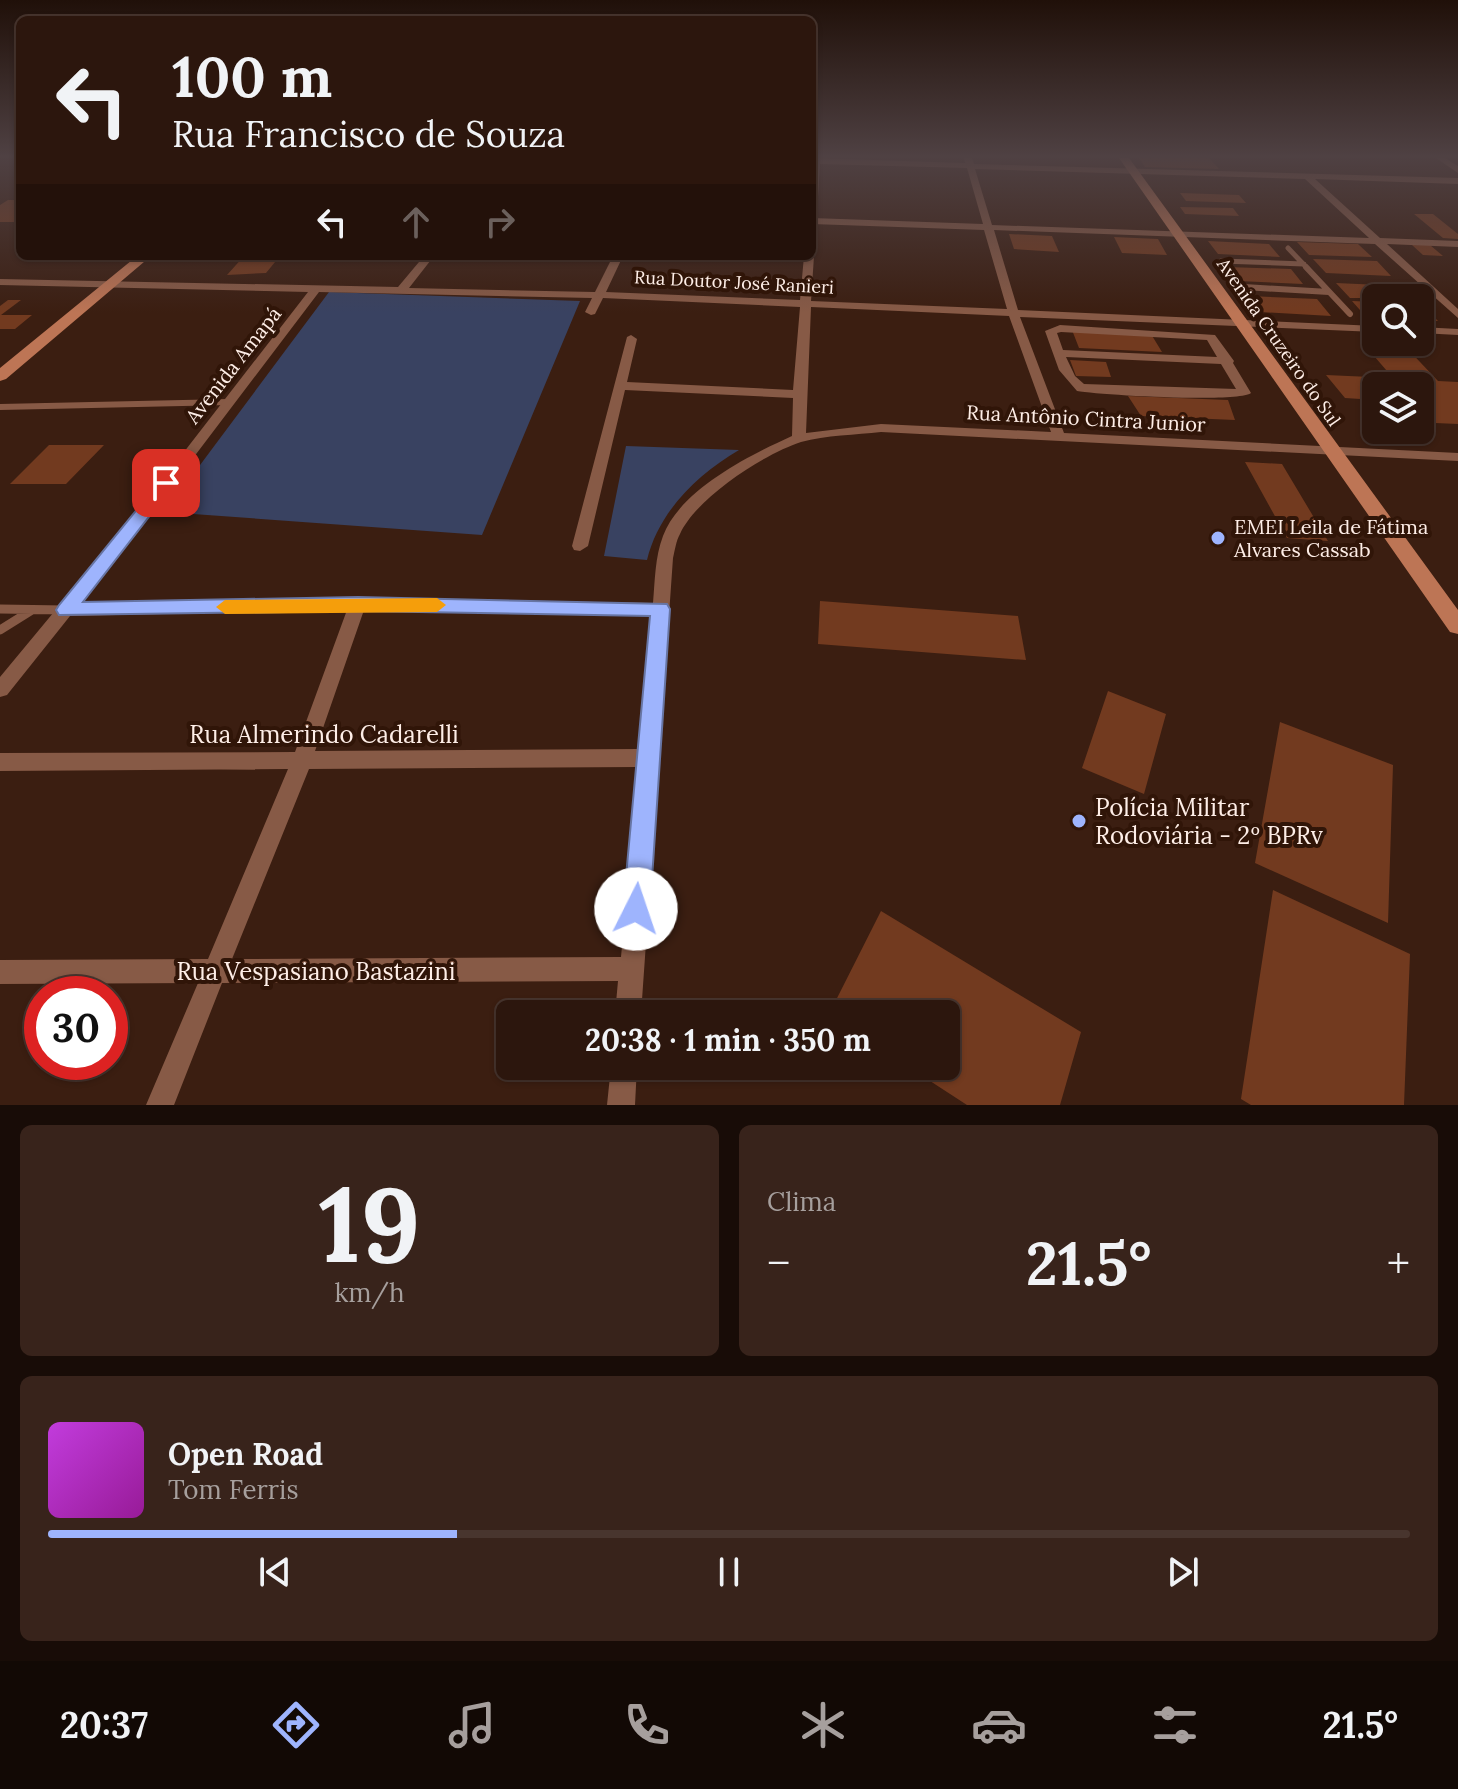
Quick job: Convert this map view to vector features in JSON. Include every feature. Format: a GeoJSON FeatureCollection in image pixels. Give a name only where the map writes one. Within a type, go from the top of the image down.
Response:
{"type":"FeatureCollection","features":[{"type":"Feature","properties":{"kind":"street"},"geometry":{"type":"LineString","coordinates":[[982,210],[1013,312],[1059,437]]}},
{"type":"Feature","properties":{"kind":"street","name":"Avenida Cruzeiro do Sul"},"geometry":{"type":"LineString","coordinates":[[1161,210],[1458,626]]}},
{"type":"Feature","properties":{"kind":"street"},"geometry":{"type":"LineString","coordinates":[[1343,210],[1458,315]]}},
{"type":"Feature","properties":{"kind":"street"},"geometry":{"type":"LineString","coordinates":[[816,221],[1458,244]]}},
{"type":"Feature","properties":{"kind":"street"},"geometry":{"type":"LineString","coordinates":[[0,359],[120,260]]}},
{"type":"Feature","properties":{"kind":"street"},"geometry":{"type":"LineString","coordinates":[[0,376],[140,260]]}},
{"type":"Feature","properties":{"kind":"street"},"geometry":{"type":"LineString","coordinates":[[401,290],[426,260]]}},
{"type":"Feature","properties":{"kind":"street"},"geometry":{"type":"LineString","coordinates":[[591,312],[602,295],[616,260]]}},
{"type":"Feature","properties":{"kind":"street"},"geometry":{"type":"LineString","coordinates":[[799,438],[809,260]]}},
{"type":"Feature","properties":{"kind":"street","name":"Rua Doutor José Ranieri"},"geometry":{"type":"LineString","coordinates":[[0,282],[602,295],[1362,328]]}},
{"type":"Feature","properties":{"kind":"street","name":"Avenida Amapá"},"geometry":{"type":"LineString","coordinates":[[0,690],[316,289]]}},
{"type":"Feature","properties":{"kind":"street"},"geometry":{"type":"LineString","coordinates":[[1060,328],[1211,337],[1245,393],[1081,388],[1074,384],[1060,353],[1051,331],[1060,328]]}},
{"type":"Feature","properties":{"kind":"street"},"geometry":{"type":"LineString","coordinates":[[1434,331],[1458,332]]}},
{"type":"Feature","properties":{"kind":"street"},"geometry":{"type":"LineString","coordinates":[[580,546],[631,339]]}},
{"type":"Feature","properties":{"kind":"street"},"geometry":{"type":"LineString","coordinates":[[1060,353],[1228,361]]}},
{"type":"Feature","properties":{"kind":"street"},"geometry":{"type":"LineString","coordinates":[[1033,368],[1066,370]]}},
{"type":"Feature","properties":{"kind":"street"},"geometry":{"type":"LineString","coordinates":[[620,386],[799,394]]}},
{"type":"Feature","properties":{"kind":"street","name":"Rua Antônio Cintra Junior"},"geometry":{"type":"LineString","coordinates":[[629,1000],[665,558],[672,533],[689,510],[722,479],[799,438],[881,428],[1458,457]]}},
{"type":"Feature","properties":{"kind":"street"},"geometry":{"type":"LineString","coordinates":[[160,1105],[302,760],[358,604]]}},
{"type":"Feature","properties":{"kind":"street"},"geometry":{"type":"LineString","coordinates":[[66,610],[358,604],[660,609]]}},
{"type":"Feature","properties":{"kind":"street","name":"Rua Almerindo Cadarelli"},"geometry":{"type":"LineString","coordinates":[[0,762],[648,758]]}},
{"type":"Feature","properties":{"kind":"street","name":"Rua Vespasiano Bastazini"},"geometry":{"type":"LineString","coordinates":[[0,972],[632,969]]}},
{"type":"Feature","properties":{"kind":"street"},"geometry":{"type":"LineString","coordinates":[[621,1105],[623,1080]]}},
{"type":"Feature","properties":{"kind":"lane"},"geometry":{"type":"LineString","coordinates":[[1288,248],[1350,314]]}},
{"type":"Feature","properties":{"kind":"lane"},"geometry":{"type":"LineString","coordinates":[[1221,261],[1304,264]]}},
{"type":"Feature","properties":{"kind":"lane"},"geometry":{"type":"LineString","coordinates":[[1244,287],[1329,292]]}},
{"type":"Feature","properties":{"kind":"lane"},"geometry":{"type":"LineString","coordinates":[[0,407],[229,402]]}},
{"type":"Feature","properties":{"kind":"lane"},"geometry":{"type":"LineString","coordinates":[[0,609],[66,610]]}},
{"type":"Feature","properties":{"kind":"lane"},"geometry":{"type":"LineString","coordinates":[[0,630],[32,609]]}},
{"type":"Feature","properties":{"kind":"shaded area"},"geometry":{"type":"Polygon","coordinates":[[[329,292],[580,301],[482,535],[165,512],[329,292]]]}},
{"type":"Feature","properties":{"kind":"shaded area"},"geometry":{"type":"Polygon","coordinates":[[[626,446],[739,450],[695,483],[670,510],[647,560],[604,556],[626,446]]]}},
{"type":"Feature","properties":{"kind":"building"},"geometry":{"type":"Polygon","coordinates":[[[0,210],[16,210],[16,222],[0,222],[0,210]]]}},
{"type":"Feature","properties":{"kind":"building"},"geometry":{"type":"Polygon","coordinates":[[[1182,210],[1234,210],[1239,216],[1185,214],[1182,210]]]}},
{"type":"Feature","properties":{"kind":"building"},"geometry":{"type":"Polygon","coordinates":[[[1414,214],[1433,214],[1458,234],[1458,239],[1443,238],[1414,214]]]}},
{"type":"Feature","properties":{"kind":"building"},"geometry":{"type":"Polygon","coordinates":[[[1009,234],[1052,236],[1059,252],[1014,249],[1009,234]]]}},
{"type":"Feature","properties":{"kind":"building"},"geometry":{"type":"Polygon","coordinates":[[[1114,237],[1158,239],[1167,255],[1122,253],[1114,237]]]}},
{"type":"Feature","properties":{"kind":"building"},"geometry":{"type":"Polygon","coordinates":[[[1208,241],[1269,244],[1280,257],[1218,254],[1208,241]]]}},
{"type":"Feature","properties":{"kind":"building"},"geometry":{"type":"Polygon","coordinates":[[[1297,242],[1358,244],[1372,257],[1309,255],[1297,242]]]}},
{"type":"Feature","properties":{"kind":"building"},"geometry":{"type":"Polygon","coordinates":[[[1412,245],[1430,245],[1443,256],[1423,255],[1412,245]]]}},
{"type":"Feature","properties":{"kind":"building"},"geometry":{"type":"Polygon","coordinates":[[[1313,259],[1377,261],[1391,276],[1326,273],[1313,259]]]}},
{"type":"Feature","properties":{"kind":"building"},"geometry":{"type":"Polygon","coordinates":[[[240,260],[277,260],[266,273],[227,275],[240,260]]]}},
{"type":"Feature","properties":{"kind":"building"},"geometry":{"type":"Polygon","coordinates":[[[1227,267],[1291,269],[1303,284],[1238,281],[1227,267]]]}},
{"type":"Feature","properties":{"kind":"building"},"geometry":{"type":"Polygon","coordinates":[[[1336,283],[1362,284],[1362,298],[1350,298],[1336,283]]]}},
{"type":"Feature","properties":{"kind":"building"},"geometry":{"type":"Polygon","coordinates":[[[1249,296],[1317,299],[1331,316],[1261,312],[1249,296]]]}},
{"type":"Feature","properties":{"kind":"building"},"geometry":{"type":"Polygon","coordinates":[[[8,300],[21,300],[1,315],[32,315],[15,329],[0,329],[0,306],[8,300]]]}},
{"type":"Feature","properties":{"kind":"building"},"geometry":{"type":"Polygon","coordinates":[[[1352,301],[1362,301],[1362,312],[1352,301]]]}},
{"type":"Feature","properties":{"kind":"building"},"geometry":{"type":"Polygon","coordinates":[[[1072,330],[1151,334],[1162,352],[1079,348],[1072,330]]]}},
{"type":"Feature","properties":{"kind":"building"},"geometry":{"type":"Polygon","coordinates":[[[1374,356],[1414,356],[1429,372],[1388,372],[1374,356]]]}},
{"type":"Feature","properties":{"kind":"building"},"geometry":{"type":"Polygon","coordinates":[[[1070,360],[1106,362],[1111,377],[1076,376],[1070,360]]]}},
{"type":"Feature","properties":{"kind":"building"},"geometry":{"type":"Polygon","coordinates":[[[1326,375],[1362,377],[1362,399],[1345,398],[1326,375]]]}},
{"type":"Feature","properties":{"kind":"building"},"geometry":{"type":"Polygon","coordinates":[[[1434,377],[1438,381],[1458,382],[1458,424],[1435,423],[1434,377]]]}},
{"type":"Feature","properties":{"kind":"building"},"geometry":{"type":"Polygon","coordinates":[[[1128,396],[1228,400],[1235,420],[1141,416],[1128,396]]]}},
{"type":"Feature","properties":{"kind":"building"},"geometry":{"type":"Polygon","coordinates":[[[49,445],[104,445],[66,484],[10,484],[49,445]]]}},
{"type":"Feature","properties":{"kind":"building"},"geometry":{"type":"Polygon","coordinates":[[[1245,462],[1282,464],[1328,541],[1287,538],[1245,462]]]}},
{"type":"Feature","properties":{"kind":"building"},"geometry":{"type":"Polygon","coordinates":[[[820,601],[1018,616],[1026,660],[818,644],[820,601]]]}},
{"type":"Feature","properties":{"kind":"building"},"geometry":{"type":"Polygon","coordinates":[[[1108,691],[1166,714],[1144,794],[1082,768],[1108,691]]]}},
{"type":"Feature","properties":{"kind":"building"},"geometry":{"type":"Polygon","coordinates":[[[1280,722],[1393,765],[1388,923],[1255,863],[1280,722]]]}},
{"type":"Feature","properties":{"kind":"building"},"geometry":{"type":"Polygon","coordinates":[[[1273,890],[1410,954],[1404,1105],[1251,1105],[1241,1099],[1273,890]]]}},
{"type":"Feature","properties":{"kind":"building"},"geometry":{"type":"Polygon","coordinates":[[[881,911],[1081,1032],[1060,1105],[967,1105],[929,1080],[960,1080],[960,1000],[836,1000],[881,911]]]}},
{"type":"Feature","properties":{"kind":"slow traffic"},"geometry":{"type":"LineString","coordinates":[[225,607],[437,605]]}},
{"type":"Feature","properties":{"kind":"place","name":"EMEI Leila de Fátima Alvares Cassab"},"geometry":{"type":"Point","coordinates":[1218,538]}},
{"type":"Feature","properties":{"kind":"place","name":"Polícia Militar Rodoviária - 2º BPRv"},"geometry":{"type":"Point","coordinates":[1079,821]}},
{"type":"Feature","properties":{"kind":"route"},"geometry":{"type":"LineString","coordinates":[[166,483],[66,610],[358,604],[660,609],[636,909]]}}]}
